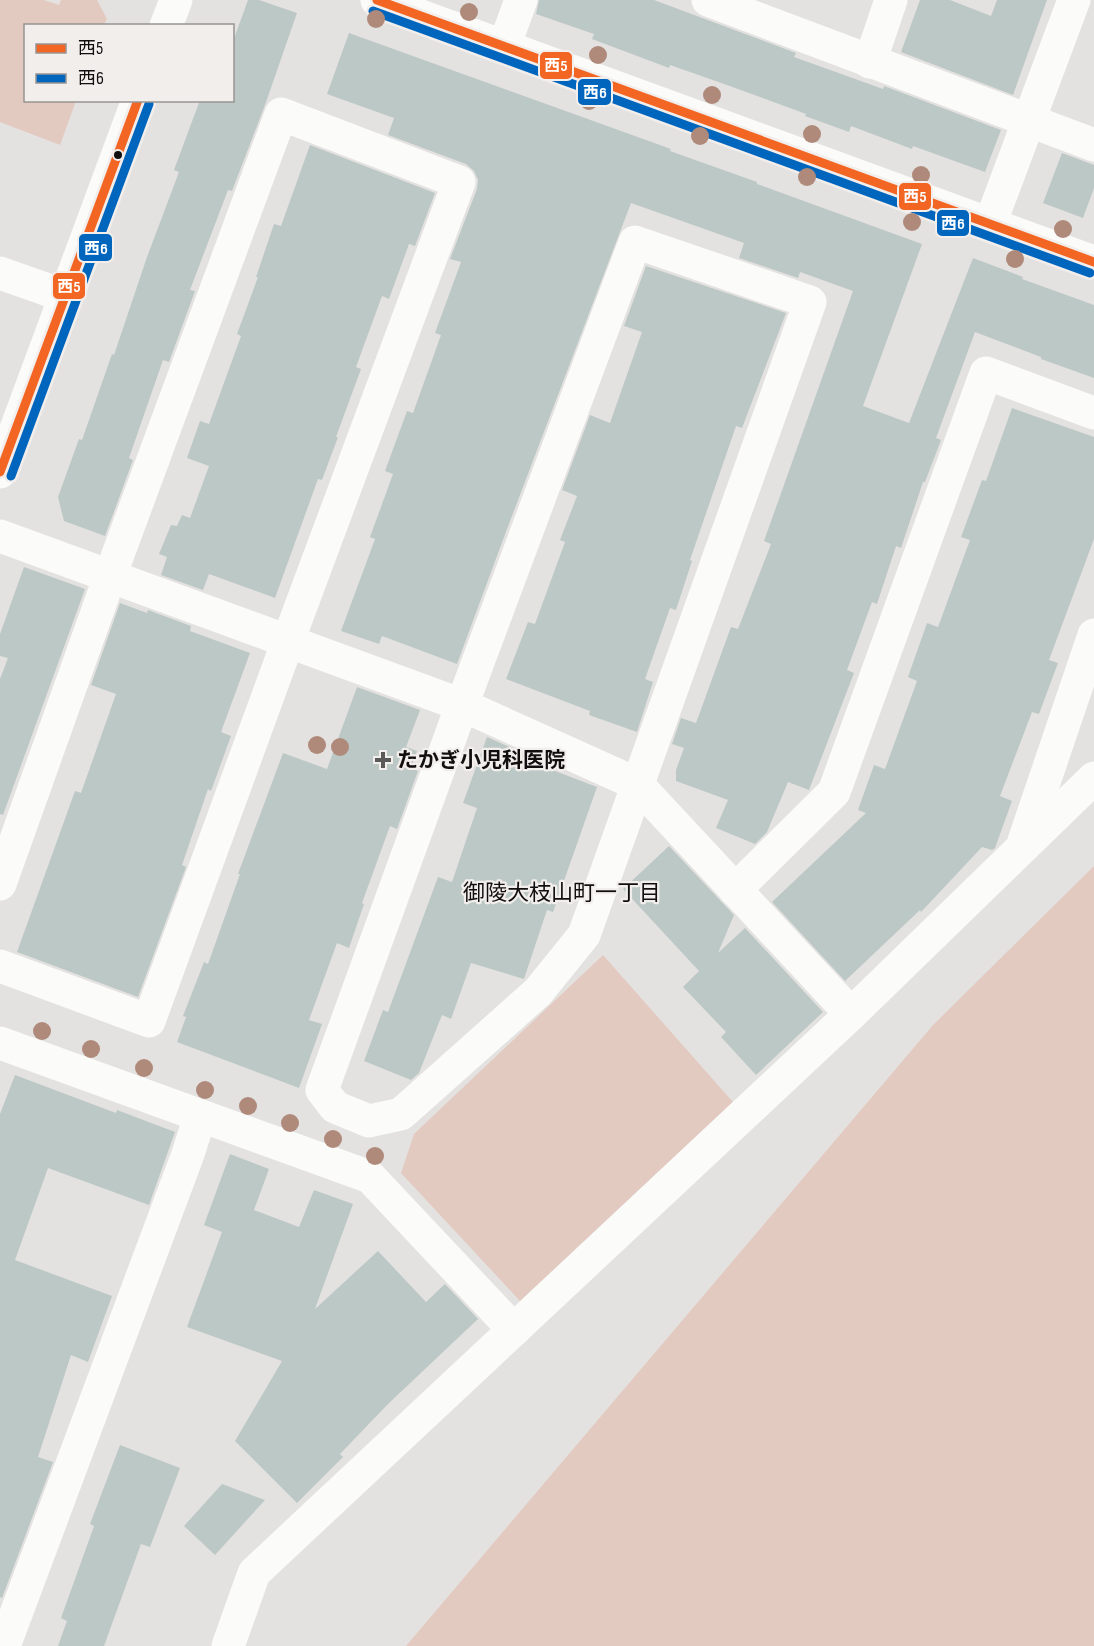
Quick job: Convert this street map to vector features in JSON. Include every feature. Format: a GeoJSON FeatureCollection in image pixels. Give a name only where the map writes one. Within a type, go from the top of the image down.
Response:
{"type":"FeatureCollection","features":[{"type":"Feature","properties":{"kind":"street"},"geometry":{"type":"LineString","coordinates":[[167,24],[176,0]]}},
{"type":"Feature","properties":{"kind":"street"},"geometry":{"type":"LineString","coordinates":[[377,0],[1094,262]]}},
{"type":"Feature","properties":{"kind":"street"},"geometry":{"type":"LineString","coordinates":[[504,47],[521,0]]}},
{"type":"Feature","properties":{"kind":"street"},"geometry":{"type":"LineString","coordinates":[[708,0],[1094,146]]}},
{"type":"Feature","properties":{"kind":"street"},"geometry":{"type":"LineString","coordinates":[[870,62],[891,0]]}},
{"type":"Feature","properties":{"kind":"street"},"geometry":{"type":"LineString","coordinates":[[990,224],[1074,0]]}},
{"type":"Feature","properties":{"kind":"street"},"geometry":{"type":"LineString","coordinates":[[0,472],[137,102]]}},
{"type":"Feature","properties":{"kind":"street"},"geometry":{"type":"LineString","coordinates":[[0,884],[110,576],[281,114],[459,182],[149,1021],[0,966]]}},
{"type":"Feature","properties":{"kind":"street"},"geometry":{"type":"LineString","coordinates":[[635,242],[810,302],[637,784],[584,935],[538,992],[401,1114],[369,1122],[335,1107],[322,1090],[462,705],[635,242]]}},
{"type":"Feature","properties":{"kind":"street"},"geometry":{"type":"LineString","coordinates":[[0,273],[65,296]]}},
{"type":"Feature","properties":{"kind":"street"},"geometry":{"type":"LineString","coordinates":[[735,890],[834,792],[986,373],[1094,413]]}},
{"type":"Feature","properties":{"kind":"street"},"geometry":{"type":"LineString","coordinates":[[0,536],[462,705],[637,784],[851,1014]]}},
{"type":"Feature","properties":{"kind":"street"},"geometry":{"type":"LineString","coordinates":[[1022,847],[1094,635]]}},
{"type":"Feature","properties":{"kind":"street"},"geometry":{"type":"LineString","coordinates":[[228,1646],[254,1573],[851,1014],[1094,778]]}},
{"type":"Feature","properties":{"kind":"street"},"geometry":{"type":"LineString","coordinates":[[0,1043],[370,1177],[514,1330]]}},
{"type":"Feature","properties":{"kind":"street"},"geometry":{"type":"LineString","coordinates":[[4,1646],[184,1165],[200,1116]]}},
{"type":"Feature","properties":{"kind":"shaded area"},"geometry":{"type":"Polygon","coordinates":[[[0,0],[44,0],[59,5],[61,0],[97,0],[107,19],[104,24],[24,24],[24,102],[76,102],[60,145],[0,122],[0,0]]]}},
{"type":"Feature","properties":{"kind":"shaded area"},"geometry":{"type":"Polygon","coordinates":[[[1094,866],[1094,1646],[406,1646],[933,1025],[1094,866]]]}},
{"type":"Feature","properties":{"kind":"shaded area"},"geometry":{"type":"Polygon","coordinates":[[[603,955],[733,1102],[520,1301],[401,1173],[414,1134],[603,955]]]}},
{"type":"Feature","properties":{"kind":"building"},"geometry":{"type":"Polygon","coordinates":[[[248,0],[259,0],[297,13],[232,191],[228,190],[190,290],[195,291],[169,362],[163,360],[129,458],[133,460],[105,536],[64,521],[58,497],[79,439],[82,440],[112,354],[114,355],[179,172],[174,170],[199,102],[234,102],[234,38],[248,0]]]}},
{"type":"Feature","properties":{"kind":"building"},"geometry":{"type":"Polygon","coordinates":[[[539,0],[654,0],[796,53],[794,57],[883,89],[884,86],[1001,130],[985,172],[913,146],[912,149],[851,126],[849,132],[727,85],[670,65],[669,68],[592,39],[594,34],[536,14],[539,0]]]}},
{"type":"Feature","properties":{"kind":"building"},"geometry":{"type":"Polygon","coordinates":[[[920,0],[950,0],[991,16],[997,0],[1047,0],[1013,95],[901,52],[920,0]]]}},
{"type":"Feature","properties":{"kind":"building"},"geometry":{"type":"Polygon","coordinates":[[[349,33],[671,149],[670,151],[757,182],[757,184],[922,244],[863,406],[909,423],[973,258],[1023,277],[1022,279],[1094,305],[1094,378],[975,332],[936,438],[941,440],[925,482],[923,482],[901,548],[896,546],[877,604],[872,602],[847,670],[854,673],[809,790],[788,782],[767,832],[755,844],[716,828],[728,800],[676,781],[676,770],[684,748],[672,744],[681,718],[696,723],[731,627],[738,629],[771,544],[764,541],[853,291],[800,272],[798,278],[739,258],[744,243],[631,203],[457,664],[382,636],[379,644],[341,631],[375,539],[370,537],[393,474],[385,471],[407,411],[413,413],[441,335],[435,333],[461,262],[450,259],[477,189],[478,180],[474,171],[466,164],[388,135],[394,118],[327,94],[349,33]]]}},
{"type":"Feature","properties":{"kind":"building"},"geometry":{"type":"Polygon","coordinates":[[[310,145],[435,193],[415,246],[409,244],[389,299],[382,296],[356,367],[361,369],[336,437],[338,437],[322,480],[318,479],[275,598],[209,574],[203,590],[161,575],[167,557],[159,554],[171,525],[177,526],[182,515],[190,518],[209,466],[187,458],[200,421],[209,424],[241,336],[237,334],[274,224],[281,226],[310,145]]]}},
{"type":"Feature","properties":{"kind":"building"},"geometry":{"type":"Polygon","coordinates":[[[1062,153],[1094,165],[1094,188],[1083,218],[1043,203],[1062,153]]]}},
{"type":"Feature","properties":{"kind":"building"},"geometry":{"type":"Polygon","coordinates":[[[646,266],[786,313],[742,428],[736,426],[690,560],[692,561],[676,610],[670,608],[645,679],[653,682],[637,732],[589,715],[590,711],[506,679],[528,622],[535,624],[565,542],[560,540],[577,496],[562,490],[590,415],[610,423],[642,332],[624,326],[646,266]]]}},
{"type":"Feature","properties":{"kind":"building"},"geometry":{"type":"Polygon","coordinates":[[[1012,408],[1094,437],[1094,539],[1049,660],[1058,663],[1039,714],[1032,712],[1000,796],[1012,801],[995,848],[992,850],[982,847],[921,912],[920,910],[845,981],[772,902],[866,813],[858,810],[874,765],[885,769],[917,681],[908,677],[927,623],[938,627],[970,540],[961,537],[982,480],[986,481],[1012,408]]]}},
{"type":"Feature","properties":{"kind":"building"},"geometry":{"type":"Polygon","coordinates":[[[24,567],[85,589],[3,815],[0,814],[0,679],[8,658],[0,656],[0,634],[24,567]]]}},
{"type":"Feature","properties":{"kind":"building"},"geometry":{"type":"Polygon","coordinates":[[[120,603],[147,613],[148,610],[191,626],[190,631],[250,653],[221,732],[231,736],[211,791],[208,789],[182,865],[186,867],[138,997],[17,952],[75,791],[81,793],[116,694],[91,685],[120,603]]]}},
{"type":"Feature","properties":{"kind":"building"},"geometry":{"type":"Polygon","coordinates":[[[357,687],[420,710],[406,747],[417,751],[411,768],[418,771],[397,829],[390,826],[362,903],[364,904],[349,948],[337,943],[309,1020],[322,1024],[299,1088],[177,1042],[186,1017],[183,1016],[204,962],[208,964],[240,874],[238,874],[283,753],[327,769],[357,687]]]}},
{"type":"Feature","properties":{"kind":"building"},"geometry":{"type":"Polygon","coordinates":[[[487,737],[536,759],[534,763],[597,787],[553,912],[547,910],[524,979],[471,963],[451,1019],[442,1015],[419,1073],[411,1080],[364,1061],[383,1010],[388,1012],[438,877],[452,882],[477,808],[463,803],[487,737]]]}},
{"type":"Feature","properties":{"kind":"building"},"geometry":{"type":"Polygon","coordinates":[[[669,846],[734,915],[718,953],[745,928],[823,1012],[756,1075],[721,1037],[726,1032],[683,987],[699,971],[623,889],[669,846]]]}},
{"type":"Feature","properties":{"kind":"building"},"geometry":{"type":"Polygon","coordinates":[[[15,1075],[116,1113],[117,1110],[175,1132],[149,1205],[48,1168],[15,1260],[112,1296],[88,1362],[71,1355],[38,1457],[53,1462],[2,1598],[0,1597],[0,1114],[15,1075]]]}},
{"type":"Feature","properties":{"kind":"building"},"geometry":{"type":"Polygon","coordinates":[[[230,1154],[269,1169],[254,1210],[299,1227],[314,1190],[353,1204],[315,1309],[378,1251],[426,1302],[445,1284],[478,1319],[388,1404],[340,1454],[343,1457],[297,1503],[235,1441],[282,1361],[187,1327],[222,1232],[204,1225],[230,1154]]]}},
{"type":"Feature","properties":{"kind":"building"},"geometry":{"type":"Polygon","coordinates":[[[120,1445],[180,1468],[150,1547],[141,1544],[104,1646],[58,1646],[67,1621],[61,1618],[94,1526],[90,1524],[120,1445]]]}},
{"type":"Feature","properties":{"kind":"building"},"geometry":{"type":"Polygon","coordinates":[[[222,1484],[265,1500],[215,1555],[184,1526],[222,1484]]]}},
{"type":"Feature","properties":{"kind":"transit line","name":"西5"},"geometry":{"type":"LineString","coordinates":[[377,0],[1094,262]]}},
{"type":"Feature","properties":{"kind":"transit line","name":"西6"},"geometry":{"type":"LineString","coordinates":[[373,11],[1090,273]]}},
{"type":"Feature","properties":{"kind":"transit line","name":"西5"},"geometry":{"type":"LineString","coordinates":[[0,472],[137,102]]}},
{"type":"Feature","properties":{"kind":"transit line","name":"西6"},"geometry":{"type":"LineString","coordinates":[[11,476],[149,104]]}},
{"type":"Feature","properties":{"kind":"place","name":"たかぎ小児科医院"},"geometry":{"type":"Point","coordinates":[383,760]}},
{"type":"Feature","properties":{"kind":"district","name":"御陵大枝山町一丁目"},"geometry":{"type":"Point","coordinates":[562,893]}}]}
